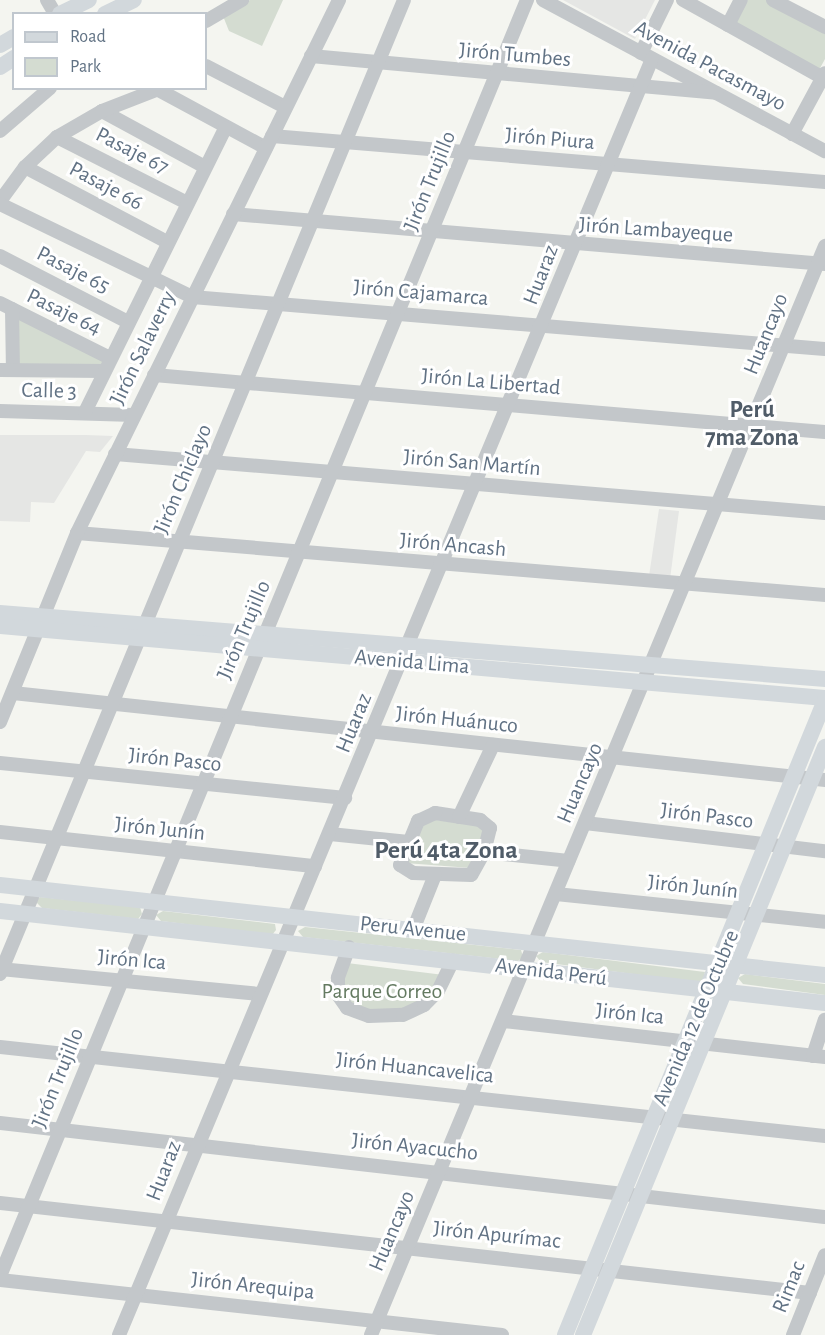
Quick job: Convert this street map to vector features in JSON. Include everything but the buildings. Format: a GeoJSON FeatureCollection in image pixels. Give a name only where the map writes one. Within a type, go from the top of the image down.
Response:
{"type":"FeatureCollection","features":[{"type":"Feature","properties":{"kind":"main road"},"geometry":{"type":"LineString","coordinates":[[62,12],[89,0]]}},
{"type":"Feature","properties":{"kind":"main road"},"geometry":{"type":"LineString","coordinates":[[111,12],[126,7]]}},
{"type":"Feature","properties":{"kind":"main road","name":"Avenida Lima"},"geometry":{"type":"LineString","coordinates":[[0,613],[39,623]]}},
{"type":"Feature","properties":{"kind":"main road","name":"Avenida Lima"},"geometry":{"type":"LineString","coordinates":[[0,626],[39,623],[261,641],[825,699]]}},
{"type":"Feature","properties":{"kind":"main road","name":"Avenida Lima"},"geometry":{"type":"LineString","coordinates":[[405,654],[651,666],[825,679]]}},
{"type":"Feature","properties":{"kind":"main road","name":"Avenida 12 de Octubre"},"geometry":{"type":"LineString","coordinates":[[812,779],[825,699]]}},
{"type":"Feature","properties":{"kind":"main road","name":"Avenida 12 de Octubre"},"geometry":{"type":"LineString","coordinates":[[565,1335],[655,1117],[695,1042],[777,845],[812,779],[825,747]]}},
{"type":"Feature","properties":{"kind":"main road","name":"Peru Avenue"},"geometry":{"type":"LineString","coordinates":[[0,885],[155,899],[825,975]]}},
{"type":"Feature","properties":{"kind":"main road"},"geometry":{"type":"LineString","coordinates":[[0,911],[141,926]]}},
{"type":"Feature","properties":{"kind":"main road","name":"Avenida Perú"},"geometry":{"type":"LineString","coordinates":[[141,926],[349,947],[717,990]]}},
{"type":"Feature","properties":{"kind":"main road"},"geometry":{"type":"LineString","coordinates":[[717,990],[825,1003]]}},
{"type":"Feature","properties":{"kind":"main road","name":"Avenida 12 de Octubre"},"geometry":{"type":"LineString","coordinates":[[583,1335],[672,1118],[695,1042]]}},
{"type":"Feature","properties":{"kind":"street"},"geometry":{"type":"LineString","coordinates":[[207,20],[242,0]]}},
{"type":"Feature","properties":{"kind":"street","name":"Jirón Salaverry"},"geometry":{"type":"LineString","coordinates":[[0,722],[77,532],[339,0]]}},
{"type":"Feature","properties":{"kind":"street","name":"Jirón Chiclayo"},"geometry":{"type":"LineString","coordinates":[[1,970],[110,704],[247,384],[404,0]]}},
{"type":"Feature","properties":{"kind":"street","name":"Jirón Trujillo"},"geometry":{"type":"LineString","coordinates":[[0,1278],[59,1129],[91,1056],[141,926],[155,899],[261,641],[368,392],[398,313],[527,0]]}},
{"type":"Feature","properties":{"kind":"street","name":"Avenida Pacasmayo"},"geometry":{"type":"LineString","coordinates":[[543,0],[825,151]]}},
{"type":"Feature","properties":{"kind":"street","name":"Huaraz"},"geometry":{"type":"LineString","coordinates":[[119,1335],[281,941],[373,732],[473,484],[544,324],[640,87],[647,56],[667,0]]}},
{"type":"Feature","properties":{"kind":"street"},"geometry":{"type":"LineString","coordinates":[[683,0],[824,75],[792,134]]}},
{"type":"Feature","properties":{"kind":"street"},"geometry":{"type":"LineString","coordinates":[[728,25],[741,0]]}},
{"type":"Feature","properties":{"kind":"street"},"geometry":{"type":"LineString","coordinates":[[773,0],[825,27]]}},
{"type":"Feature","properties":{"kind":"street","name":"Jirón Tumbes"},"geometry":{"type":"LineString","coordinates":[[311,56],[716,93]]}},
{"type":"Feature","properties":{"kind":"street"},"geometry":{"type":"LineString","coordinates":[[207,67],[285,107]]}},
{"type":"Feature","properties":{"kind":"street"},"geometry":{"type":"LineString","coordinates":[[0,131],[48,90]]}},
{"type":"Feature","properties":{"kind":"street"},"geometry":{"type":"LineString","coordinates":[[154,90],[102,111],[57,137],[25,167],[0,203],[192,297]]}},
{"type":"Feature","properties":{"kind":"street","name":"Jirón Piura"},"geometry":{"type":"LineString","coordinates":[[158,90],[225,129],[269,142],[344,144],[825,182]]}},
{"type":"Feature","properties":{"kind":"street"},"geometry":{"type":"LineString","coordinates":[[102,111],[205,167]]}},
{"type":"Feature","properties":{"kind":"street"},"geometry":{"type":"LineString","coordinates":[[85,412],[167,242],[225,129]]}},
{"type":"Feature","properties":{"kind":"street","name":"Pasaje 67"},"geometry":{"type":"LineString","coordinates":[[57,137],[187,203]]}},
{"type":"Feature","properties":{"kind":"street","name":"Pasaje 66"},"geometry":{"type":"LineString","coordinates":[[25,167],[167,242]]}},
{"type":"Feature","properties":{"kind":"street","name":"Jirón Lambayeque"},"geometry":{"type":"LineString","coordinates":[[233,214],[575,245],[821,264]]}},
{"type":"Feature","properties":{"kind":"street","name":"Huancayo"},"geometry":{"type":"LineString","coordinates":[[371,1335],[717,504],[821,264],[825,246]]}},
{"type":"Feature","properties":{"kind":"street","name":"Pasaje 65"},"geometry":{"type":"LineString","coordinates":[[0,256],[128,322]]}},
{"type":"Feature","properties":{"kind":"street","name":"Jirón Cajamarca"},"geometry":{"type":"LineString","coordinates":[[192,297],[544,324],[825,349]]}},
{"type":"Feature","properties":{"kind":"street"},"geometry":{"type":"LineString","coordinates":[[6,306],[7,370],[107,364]]}},
{"type":"Feature","properties":{"kind":"street","name":"Pasaje 64"},"geometry":{"type":"LineString","coordinates":[[6,306],[107,364]]}},
{"type":"Feature","properties":{"kind":"street","name":"Jirón La Libertad"},"geometry":{"type":"LineString","coordinates":[[154,375],[825,432]]}},
{"type":"Feature","properties":{"kind":"street","name":"Calle 3"},"geometry":{"type":"LineString","coordinates":[[0,411],[134,415]]}},
{"type":"Feature","properties":{"kind":"street","name":"Jirón San Martín"},"geometry":{"type":"LineString","coordinates":[[115,454],[825,513]]}},
{"type":"Feature","properties":{"kind":"street","name":"Jirón Ancash"},"geometry":{"type":"LineString","coordinates":[[77,532],[441,566],[825,595]]}},
{"type":"Feature","properties":{"kind":"street","name":"Jirón Huánuco"},"geometry":{"type":"LineString","coordinates":[[13,693],[812,779]]}},
{"type":"Feature","properties":{"kind":"street"},"geometry":{"type":"LineString","coordinates":[[459,817],[493,745]]}},
{"type":"Feature","properties":{"kind":"street","name":"Jirón Pasco"},"geometry":{"type":"LineString","coordinates":[[0,763],[345,798]]}},
{"type":"Feature","properties":{"kind":"street"},"geometry":{"type":"LineString","coordinates":[[435,813],[459,817],[488,824],[491,835],[471,875],[435,875],[402,868],[400,862],[423,816],[435,813]]}},
{"type":"Feature","properties":{"kind":"street","name":"Jirón Pasco"},"geometry":{"type":"LineString","coordinates":[[585,823],[825,851]]}},
{"type":"Feature","properties":{"kind":"street","name":"Jirón Junín"},"geometry":{"type":"LineString","coordinates":[[0,832],[54,840],[315,866]]}},
{"type":"Feature","properties":{"kind":"street"},"geometry":{"type":"LineString","coordinates":[[330,834],[409,842]]}},
{"type":"Feature","properties":{"kind":"street"},"geometry":{"type":"LineString","coordinates":[[484,852],[569,861]]}},
{"type":"Feature","properties":{"kind":"street"},"geometry":{"type":"LineString","coordinates":[[413,930],[435,875]]}},
{"type":"Feature","properties":{"kind":"street","name":"Jirón Junín"},"geometry":{"type":"LineString","coordinates":[[556,894],[825,922]]}},
{"type":"Feature","properties":{"kind":"street"},"geometry":{"type":"LineString","coordinates":[[349,947],[338,978],[338,995],[347,1008],[369,1016],[403,1015],[424,1005],[444,982],[453,960]]}},
{"type":"Feature","properties":{"kind":"street","name":"Jirón Ica"},"geometry":{"type":"LineString","coordinates":[[1,970],[260,994]]}},
{"type":"Feature","properties":{"kind":"street"},"geometry":{"type":"LineString","coordinates":[[819,1056],[825,1020]]}},
{"type":"Feature","properties":{"kind":"street","name":"Jirón Ica"},"geometry":{"type":"LineString","coordinates":[[503,1021],[819,1056]]}},
{"type":"Feature","properties":{"kind":"street","name":"Jirón Huancavelica"},"geometry":{"type":"LineString","coordinates":[[0,1047],[472,1095],[825,1136]]}},
{"type":"Feature","properties":{"kind":"street","name":"Jirón Ayacucho"},"geometry":{"type":"LineString","coordinates":[[0,1123],[196,1146],[440,1170],[825,1217]]}},
{"type":"Feature","properties":{"kind":"street","name":"Jirón Apurímac"},"geometry":{"type":"LineString","coordinates":[[0,1203],[810,1293]]}},
{"type":"Feature","properties":{"kind":"street","name":"Rimac"},"geometry":{"type":"LineString","coordinates":[[793,1335],[825,1256]]}},
{"type":"Feature","properties":{"kind":"street","name":"Jirón Arequipa"},"geometry":{"type":"LineString","coordinates":[[0,1278],[136,1295],[378,1319],[502,1335]]}},
{"type":"Feature","properties":{"kind":"shaded area"},"geometry":{"type":"Polygon","coordinates":[[[563,0],[655,0],[635,39],[563,0]]]}},
{"type":"Feature","properties":{"kind":"shaded area"},"geometry":{"type":"Polygon","coordinates":[[[0,435],[113,436],[100,452],[86,451],[54,503],[31,502],[30,522],[0,521],[0,435]]]}},
{"type":"Feature","properties":{"kind":"shaded area"},"geometry":{"type":"Polygon","coordinates":[[[659,509],[679,511],[670,579],[649,576],[659,509]]]}},
{"type":"Feature","properties":{"kind":"green space"},"geometry":{"type":"Polygon","coordinates":[[[250,0],[283,0],[262,46],[229,31],[223,16],[250,0]]]}},
{"type":"Feature","properties":{"kind":"green space"},"geometry":{"type":"Polygon","coordinates":[[[743,0],[769,0],[825,28],[825,59],[819,70],[731,23],[743,0]]]}},
{"type":"Feature","properties":{"kind":"green space"},"geometry":{"type":"Polygon","coordinates":[[[17,314],[106,359],[103,366],[16,366],[17,314]]]}},
{"type":"Feature","properties":{"kind":"green space"},"geometry":{"type":"Polygon","coordinates":[[[429,819],[483,826],[487,831],[471,868],[405,863],[423,823],[429,819]]]}},
{"type":"Feature","properties":{"kind":"green space"},"geometry":{"type":"Polygon","coordinates":[[[40,897],[140,907],[142,914],[138,919],[42,908],[36,902],[40,897]]]}},
{"type":"Feature","properties":{"kind":"green space"},"geometry":{"type":"Polygon","coordinates":[[[163,911],[275,924],[276,930],[272,935],[161,921],[156,915],[163,911]]]}},
{"type":"Feature","properties":{"kind":"green space"},"geometry":{"type":"Polygon","coordinates":[[[305,927],[521,950],[523,957],[518,961],[303,937],[298,931],[305,927]]]}},
{"type":"Feature","properties":{"kind":"green space"},"geometry":{"type":"Polygon","coordinates":[[[543,952],[705,972],[702,983],[541,962],[536,956],[543,952]]]}},
{"type":"Feature","properties":{"kind":"green space","name":"Parque Correo"},"geometry":{"type":"Polygon","coordinates":[[[347,963],[444,975],[436,989],[403,1014],[360,1012],[342,996],[347,963]]]}},
{"type":"Feature","properties":{"kind":"green space"},"geometry":{"type":"Polygon","coordinates":[[[745,974],[825,984],[825,995],[743,984],[738,978],[745,974]]]}},
{"type":"Feature","properties":{"kind":"district","name":"Perú 7ma Zona"},"geometry":{"type":"Point","coordinates":[752,425]}},
{"type":"Feature","properties":{"kind":"district","name":"Perú 4ta Zona"},"geometry":{"type":"Point","coordinates":[446,851]}}]}
